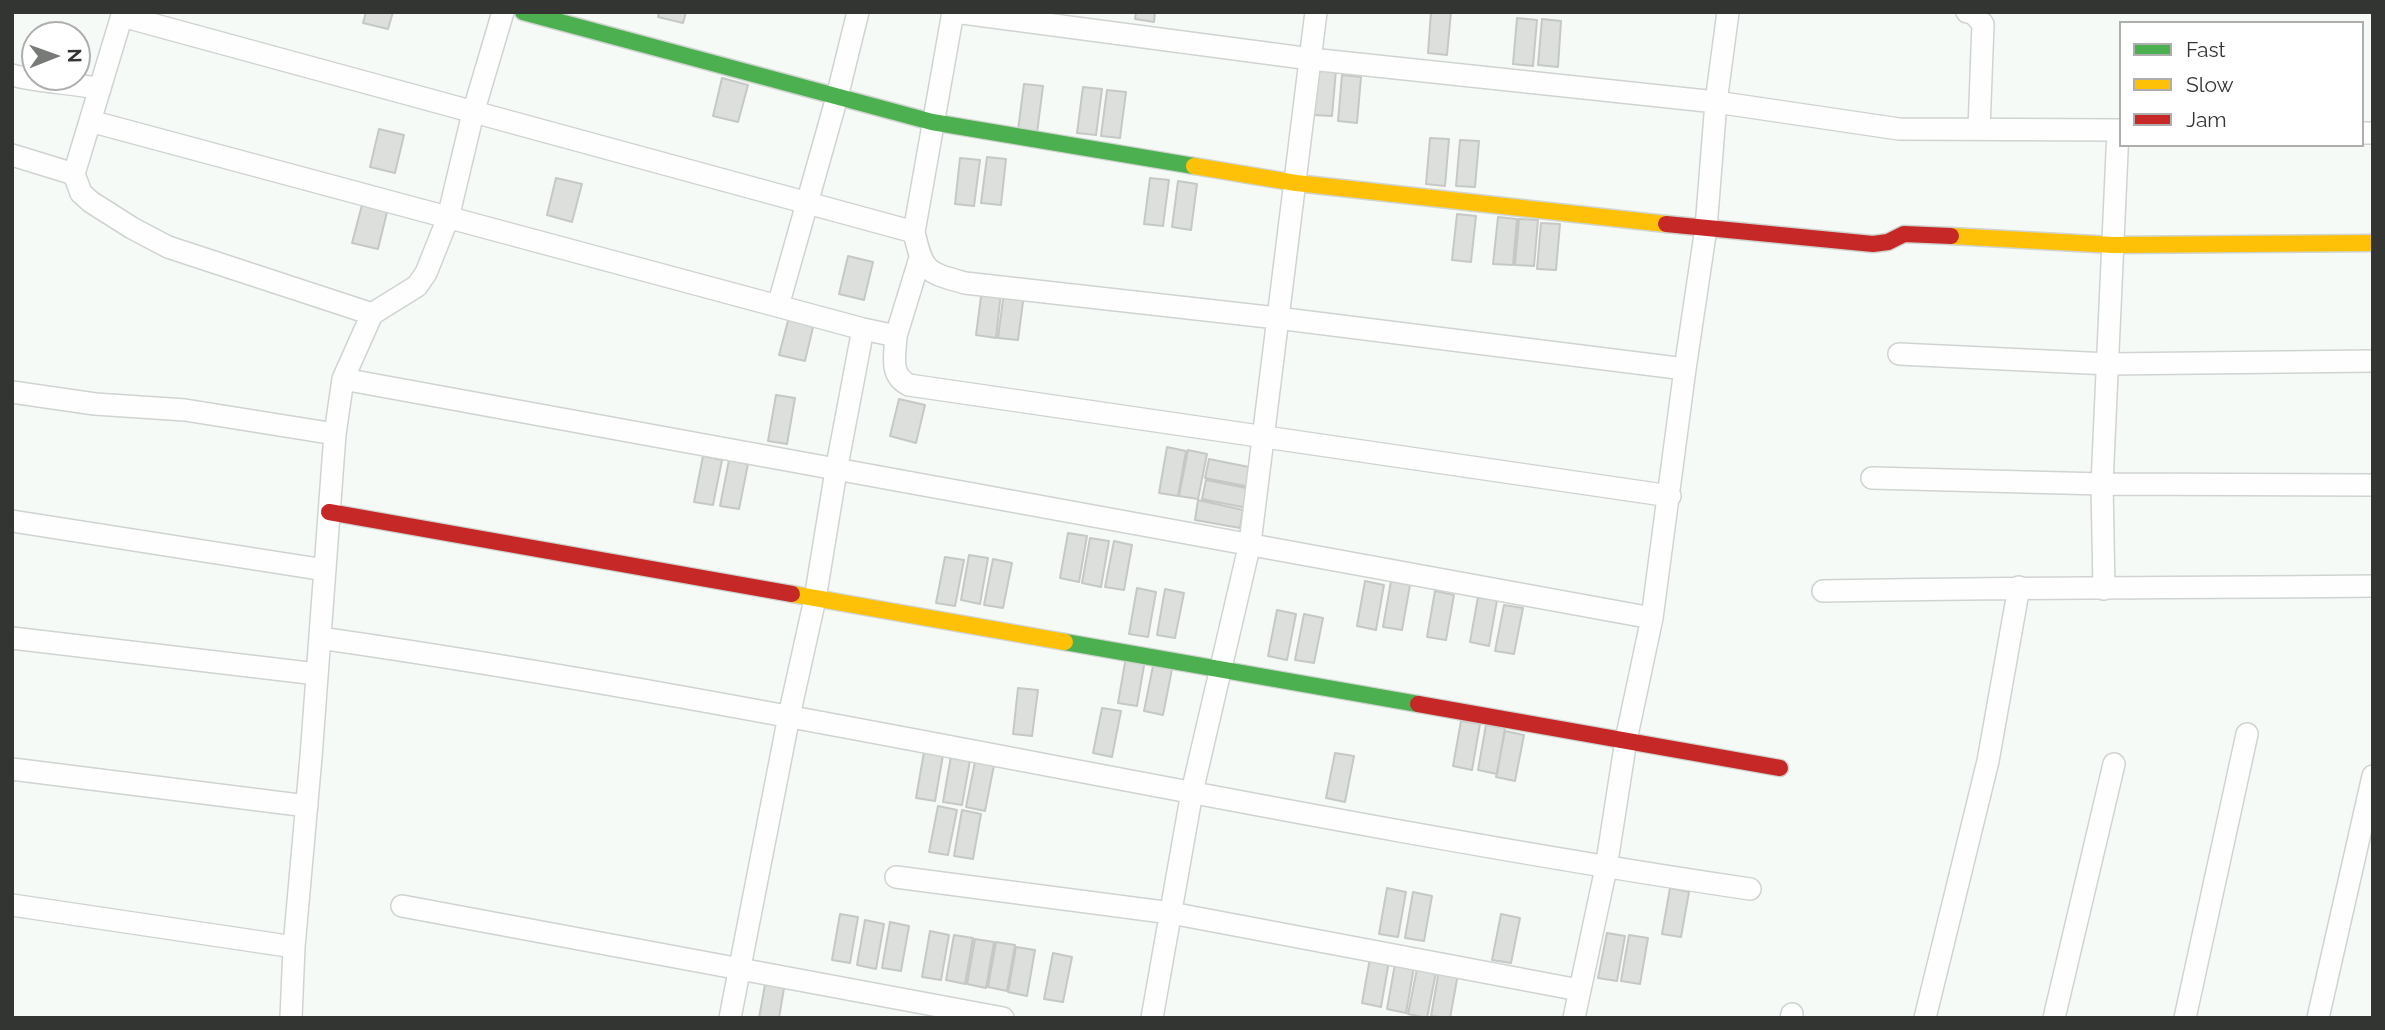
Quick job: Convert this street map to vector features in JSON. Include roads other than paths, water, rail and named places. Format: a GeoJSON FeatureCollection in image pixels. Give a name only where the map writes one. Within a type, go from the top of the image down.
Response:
{"type":"FeatureCollection","features":[{"type":"Feature","properties":{"kind":"street"},"geometry":{"type":"LineString","coordinates":[[291,1018],[294,947],[335,434],[343,379],[372,314],[417,286],[426,273],[448,218],[503,12]]}},
{"type":"Feature","properties":{"kind":"street"},"geometry":{"type":"LineString","coordinates":[[523,12],[932,122],[1296,183],[1873,244],[1888,242],[1904,234],[2113,245],[2373,243]]}},
{"type":"Feature","properties":{"kind":"street"},"geometry":{"type":"LineString","coordinates":[[778,306],[858,12]]}},
{"type":"Feature","properties":{"kind":"street"},"geometry":{"type":"LineString","coordinates":[[1685,369],[1277,318],[965,283],[929,271],[920,258],[914,232],[954,12],[1311,59],[1716,102],[1899,129],[2119,130]]}},
{"type":"Feature","properties":{"kind":"street"},"geometry":{"type":"LineString","coordinates":[[1152,1018],[1192,792],[1250,543],[1316,12]]}},
{"type":"Feature","properties":{"kind":"street"},"geometry":{"type":"LineString","coordinates":[[1574,1018],[1606,868],[1626,740],[1653,618],[1706,228],[1716,102],[1728,12]]}},
{"type":"Feature","properties":{"kind":"street"},"geometry":{"type":"LineString","coordinates":[[1966,12],[1973,13],[1983,24],[1979,129]]}},
{"type":"Feature","properties":{"kind":"street"},"geometry":{"type":"LineString","coordinates":[[372,314],[168,247],[132,228],[81,193],[74,174],[123,14],[474,113],[914,232]]}},
{"type":"Feature","properties":{"kind":"street"},"geometry":{"type":"LineString","coordinates":[[12,75],[45,83],[68,83],[100,89]]}},
{"type":"Feature","properties":{"kind":"street"},"geometry":{"type":"LineString","coordinates":[[90,121],[897,336]]}},
{"type":"Feature","properties":{"kind":"street"},"geometry":{"type":"LineString","coordinates":[[2104,589],[2102,484],[2119,146]]}},
{"type":"Feature","properties":{"kind":"street"},"geometry":{"type":"LineString","coordinates":[[12,155],[74,174]]}},
{"type":"Feature","properties":{"kind":"street"},"geometry":{"type":"LineString","coordinates":[[920,258],[897,336],[894,369],[897,377],[909,385],[1004,401],[1670,496]]}},
{"type":"Feature","properties":{"kind":"street"},"geometry":{"type":"LineString","coordinates":[[730,1018],[789,716],[815,599],[863,329]]}},
{"type":"Feature","properties":{"kind":"street"},"geometry":{"type":"LineString","coordinates":[[1899,354],[2109,364],[2373,361]]}},
{"type":"Feature","properties":{"kind":"street"},"geometry":{"type":"LineString","coordinates":[[343,379],[1653,618]]}},
{"type":"Feature","properties":{"kind":"street"},"geometry":{"type":"LineString","coordinates":[[12,392],[95,404],[186,410],[335,434]]}},
{"type":"Feature","properties":{"kind":"street"},"geometry":{"type":"LineString","coordinates":[[1872,478],[2102,484],[2373,485]]}},
{"type":"Feature","properties":{"kind":"street"},"geometry":{"type":"LineString","coordinates":[[329,512],[815,599],[1223,667],[1780,768]]}},
{"type":"Feature","properties":{"kind":"street"},"geometry":{"type":"LineString","coordinates":[[12,521],[325,570]]}},
{"type":"Feature","properties":{"kind":"street"},"geometry":{"type":"LineString","coordinates":[[1823,591],[2019,587],[2104,589],[2373,586]]}},
{"type":"Feature","properties":{"kind":"street"},"geometry":{"type":"LineString","coordinates":[[1924,1018],[1988,761],[2019,587]]}},
{"type":"Feature","properties":{"kind":"street"},"geometry":{"type":"LineString","coordinates":[[12,638],[317,674]]}},
{"type":"Feature","properties":{"kind":"street"},"geometry":{"type":"LineString","coordinates":[[320,638],[430,654],[789,716],[1606,868],[1750,889]]}},
{"type":"Feature","properties":{"kind":"street"},"geometry":{"type":"LineString","coordinates":[[2185,1018],[2247,734]]}},
{"type":"Feature","properties":{"kind":"street"},"geometry":{"type":"LineString","coordinates":[[2054,1018],[2114,764]]}},
{"type":"Feature","properties":{"kind":"street"},"geometry":{"type":"LineString","coordinates":[[12,769],[307,806]]}},
{"type":"Feature","properties":{"kind":"street"},"geometry":{"type":"LineString","coordinates":[[2318,1018],[2373,776]]}},
{"type":"Feature","properties":{"kind":"street"},"geometry":{"type":"LineString","coordinates":[[896,877],[1171,913],[1579,990]]}},
{"type":"Feature","properties":{"kind":"street"},"geometry":{"type":"LineString","coordinates":[[12,905],[294,947]]}},
{"type":"Feature","properties":{"kind":"street"},"geometry":{"type":"LineString","coordinates":[[402,906],[741,967],[1003,1018]]}}]}
